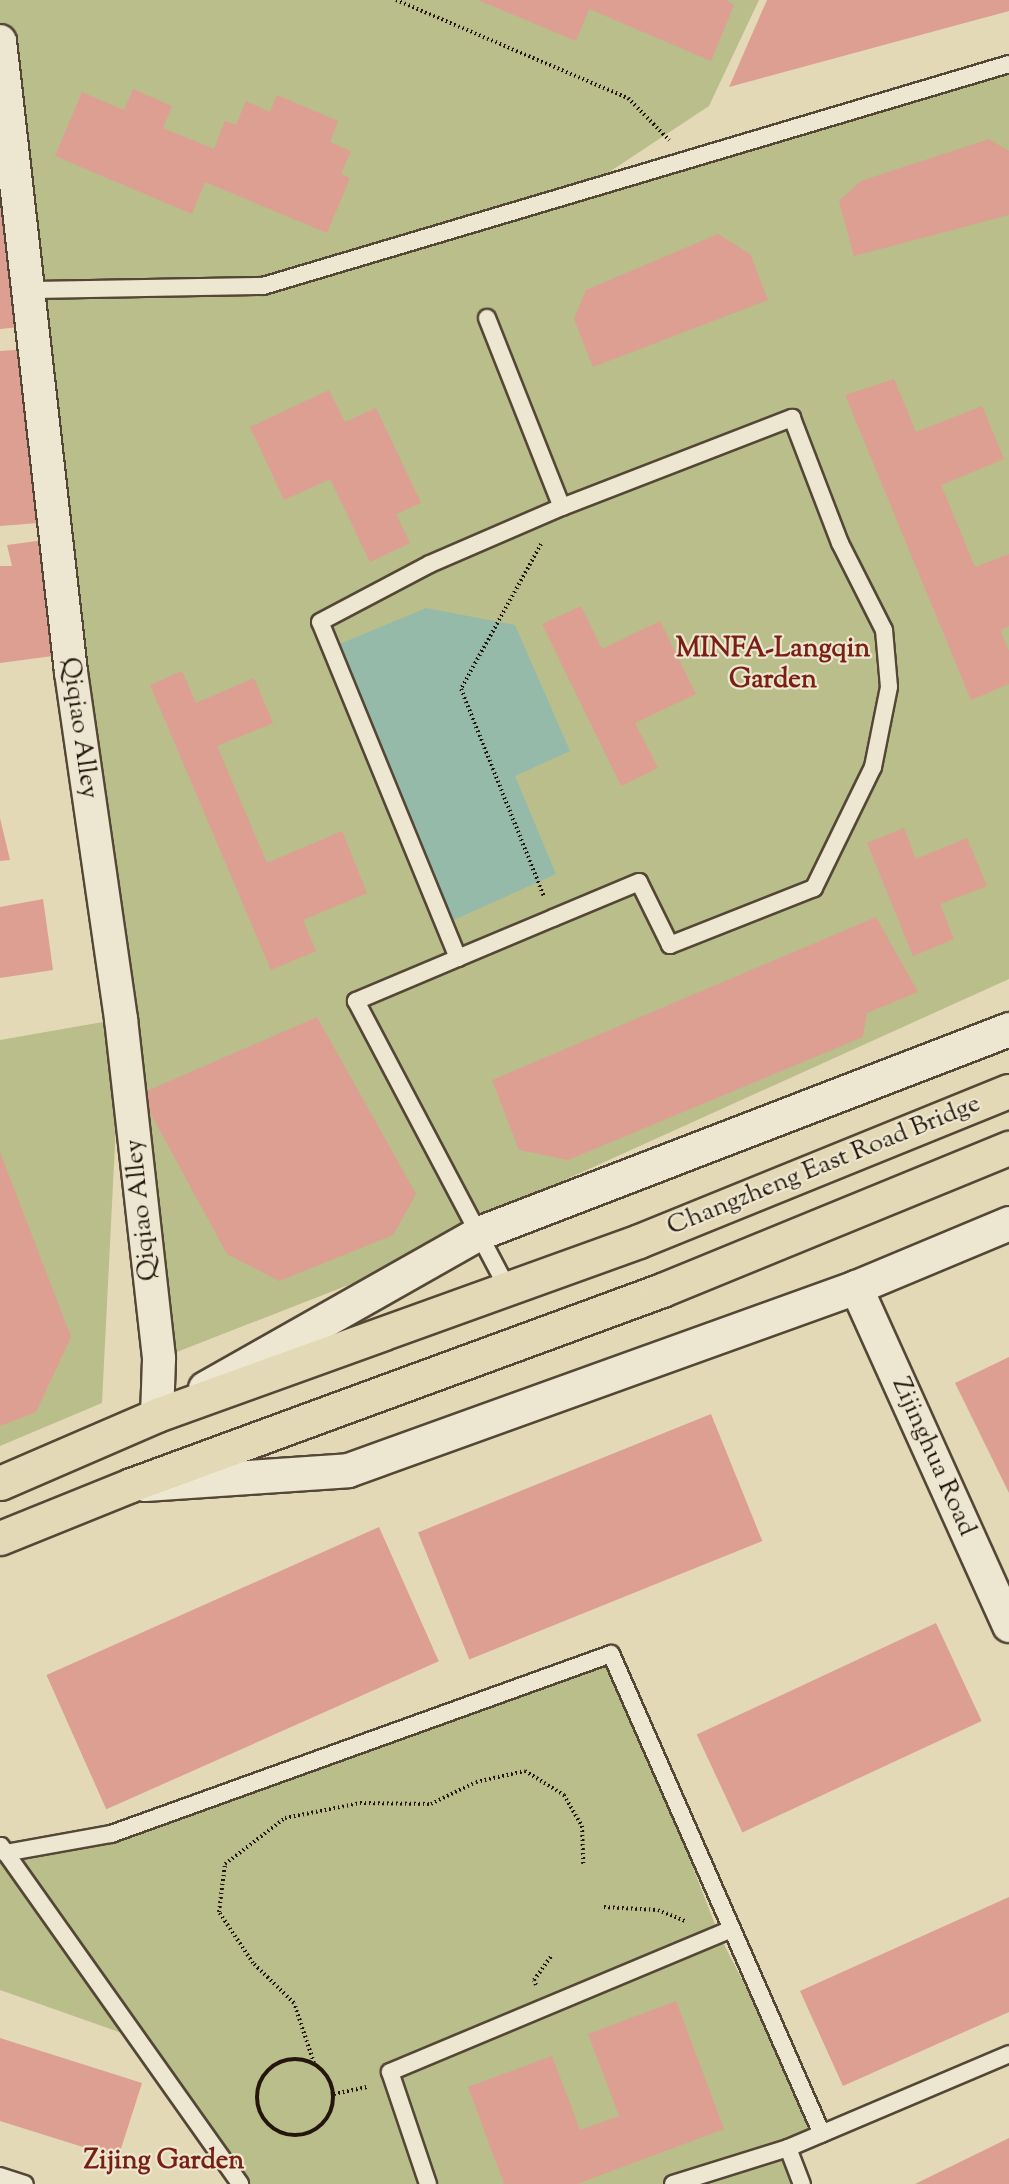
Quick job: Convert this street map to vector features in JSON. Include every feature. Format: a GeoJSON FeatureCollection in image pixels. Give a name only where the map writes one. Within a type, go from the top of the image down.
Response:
{"type":"FeatureCollection","features":[{"type":"Feature","properties":{"kind":"main road","name":"Changzheng East Road Bridge"},"geometry":{"type":"LineString","coordinates":[[0,1483],[157,1416],[639,1241],[1009,1091]]}},
{"type":"Feature","properties":{"kind":"main road","name":"Changzheng East Road Bridge"},"geometry":{"type":"LineString","coordinates":[[0,1538],[131,1485],[662,1290],[1009,1148]]}},
{"type":"Feature","properties":{"kind":"street","name":"Qiqiao Alley"},"geometry":{"type":"LineString","coordinates":[[0,41],[71,672],[121,1019],[159,1359],[157,1416]]}},
{"type":"Feature","properties":{"kind":"street"},"geometry":{"type":"LineString","coordinates":[[157,1416],[479,1233],[1009,1029]]}},
{"type":"Feature","properties":{"kind":"street"},"geometry":{"type":"LineString","coordinates":[[131,1485],[348,1470],[856,1287],[1009,1223]]}},
{"type":"Feature","properties":{"kind":"street","name":"Zijinghua Road"},"geometry":{"type":"LineString","coordinates":[[856,1287],[1009,1626]]}},
{"type":"Feature","properties":{"kind":"lane"},"geometry":{"type":"LineString","coordinates":[[28,290],[263,286],[1009,64]]}},
{"type":"Feature","properties":{"kind":"lane"},"geometry":{"type":"LineString","coordinates":[[487,318],[562,507]]}},
{"type":"Feature","properties":{"kind":"lane"},"geometry":{"type":"LineString","coordinates":[[458,958],[320,622],[430,564],[562,507],[792,418],[840,543],[884,630],[889,687],[873,767],[814,888],[670,945],[639,882],[356,1001],[507,1288]]}},
{"type":"Feature","properties":{"kind":"lane"},"geometry":{"type":"LineString","coordinates":[[240,2184],[3,1849],[111,1834],[611,1654],[724,1933],[822,2134]]}},
{"type":"Feature","properties":{"kind":"lane"},"geometry":{"type":"LineString","coordinates":[[428,2184],[390,2072],[724,1933]]}},
{"type":"Feature","properties":{"kind":"lane"},"geometry":{"type":"LineString","coordinates":[[673,2184],[788,2148],[1009,2054]]}},
{"type":"Feature","properties":{"kind":"lane"},"geometry":{"type":"LineString","coordinates":[[788,2148],[802,2184]]}},
{"type":"Feature","properties":{"kind":"lane"},"geometry":{"type":"LineString","coordinates":[[0,2176],[25,2184]]}},
{"type":"Feature","properties":{"kind":"path"},"geometry":{"type":"LineString","coordinates":[[396,0],[628,98],[688,160]]}},
{"type":"Feature","properties":{"kind":"path"},"geometry":{"type":"LineString","coordinates":[[553,918],[462,689],[562,507]]}},
{"type":"Feature","properties":{"kind":"path"},"geometry":{"type":"LineString","coordinates":[[314,2064],[294,2003],[253,1963],[219,1912],[225,1864],[285,1818],[360,1803],[431,1804],[476,1782],[525,1771],[564,1795],[582,1826],[583,1864]]}},
{"type":"Feature","properties":{"kind":"path"},"geometry":{"type":"LineString","coordinates":[[604,1907],[658,1910],[724,1933]]}},
{"type":"Feature","properties":{"kind":"path"},"geometry":{"type":"LineString","coordinates":[[289,2058],[314,2064],[324,2072],[334,2094],[327,2118],[307,2133],[283,2134],[262,2118],[256,2093],[267,2070],[289,2058]]}},
{"type":"Feature","properties":{"kind":"path"},"geometry":{"type":"LineString","coordinates":[[334,2094],[393,2081]]}},
{"type":"Feature","properties":{"kind":"green space"},"geometry":{"type":"Polygon","coordinates":[[[0,0],[759,0],[709,106],[582,190],[1009,64],[1009,979],[536,1193],[374,1275],[159,1359],[121,1025],[102,1403],[0,1446],[0,1040],[120,1019],[0,41],[0,0]]]}},
{"type":"Feature","properties":{"kind":"green space"},"geometry":{"type":"Polygon","coordinates":[[[611,1654],[719,1935],[822,2134],[788,2148],[802,2184],[240,2184],[136,2038],[0,1990],[0,1837],[22,1850],[111,1834],[611,1654]]]}},
{"type":"Feature","properties":{"kind":"shaded area"},"geometry":{"type":"Polygon","coordinates":[[[426,608],[515,625],[570,751],[515,776],[556,874],[445,924],[330,648],[426,608]]]}},
{"type":"Feature","properties":{"kind":"building"},"geometry":{"type":"Polygon","coordinates":[[[478,0],[726,0],[734,5],[711,61],[589,9],[576,41],[478,0]]]}},
{"type":"Feature","properties":{"kind":"building"},"geometry":{"type":"Polygon","coordinates":[[[767,0],[1009,0],[1009,11],[729,87],[767,0]]]}},
{"type":"Feature","properties":{"kind":"building"},"geometry":{"type":"Polygon","coordinates":[[[133,89],[172,106],[163,128],[214,149],[225,121],[236,125],[246,101],[270,112],[277,95],[338,121],[330,142],[351,151],[341,174],[350,178],[327,233],[205,182],[192,214],[55,156],[82,92],[124,110],[133,89]]]}},
{"type":"Feature","properties":{"kind":"building"},"geometry":{"type":"Polygon","coordinates":[[[0,97],[29,326],[0,329],[0,97]]]}},
{"type":"Feature","properties":{"kind":"building"},"geometry":{"type":"Polygon","coordinates":[[[989,139],[1009,151],[1009,215],[854,256],[839,201],[861,181],[989,139]]]}},
{"type":"Feature","properties":{"kind":"building"},"geometry":{"type":"Polygon","coordinates":[[[718,234],[750,254],[768,300],[593,367],[574,319],[586,290],[718,234]]]}},
{"type":"Feature","properties":{"kind":"building"},"geometry":{"type":"Polygon","coordinates":[[[30,349],[51,522],[0,526],[0,351],[30,349]]]}},
{"type":"Feature","properties":{"kind":"building"},"geometry":{"type":"Polygon","coordinates":[[[894,379],[916,432],[982,406],[1004,459],[941,485],[975,567],[1009,554],[1009,626],[1000,630],[1009,651],[1009,684],[971,700],[845,395],[894,379]]]}},
{"type":"Feature","properties":{"kind":"building"},"geometry":{"type":"Polygon","coordinates":[[[329,390],[345,422],[376,408],[421,503],[396,514],[410,543],[370,562],[330,479],[284,500],[250,427],[329,390]]]}},
{"type":"Feature","properties":{"kind":"building"},"geometry":{"type":"Polygon","coordinates":[[[44,540],[60,655],[0,663],[0,566],[12,566],[7,545],[44,540]]]}},
{"type":"Feature","properties":{"kind":"building"},"geometry":{"type":"Polygon","coordinates":[[[581,606],[602,649],[660,621],[696,694],[635,723],[658,768],[621,786],[542,624],[581,606]]]}},
{"type":"Feature","properties":{"kind":"building"},"geometry":{"type":"Polygon","coordinates":[[[182,671],[196,703],[254,678],[273,723],[217,746],[267,863],[342,831],[367,893],[303,920],[316,951],[271,970],[150,685],[182,671]]]}},
{"type":"Feature","properties":{"kind":"building"},"geometry":{"type":"Polygon","coordinates":[[[0,818],[10,860],[0,861],[0,818]]]}},
{"type":"Feature","properties":{"kind":"building"},"geometry":{"type":"Polygon","coordinates":[[[904,828],[916,859],[967,838],[987,886],[940,904],[954,939],[913,956],[867,843],[904,828]]]}},
{"type":"Feature","properties":{"kind":"building"},"geometry":{"type":"Polygon","coordinates":[[[43,899],[53,970],[0,978],[0,907],[43,899]]]}},
{"type":"Feature","properties":{"kind":"building"},"geometry":{"type":"Polygon","coordinates":[[[876,917],[918,992],[867,1013],[863,1037],[568,1160],[519,1150],[492,1080],[876,917]]]}},
{"type":"Feature","properties":{"kind":"building"},"geometry":{"type":"Polygon","coordinates":[[[317,1017],[416,1194],[393,1235],[279,1281],[227,1254],[140,1094],[317,1017]]]}},
{"type":"Feature","properties":{"kind":"building"},"geometry":{"type":"Polygon","coordinates":[[[0,1152],[71,1337],[36,1412],[0,1426],[0,1152]]]}},
{"type":"Feature","properties":{"kind":"building"},"geometry":{"type":"Polygon","coordinates":[[[1009,1357],[1009,1493],[955,1383],[1009,1357]]]}},
{"type":"Feature","properties":{"kind":"building"},"geometry":{"type":"Polygon","coordinates":[[[711,1414],[762,1541],[469,1659],[418,1532],[711,1414]]]}},
{"type":"Feature","properties":{"kind":"building"},"geometry":{"type":"Polygon","coordinates":[[[379,1527],[439,1661],[106,1809],[46,1675],[379,1527]]]}},
{"type":"Feature","properties":{"kind":"building"},"geometry":{"type":"Polygon","coordinates":[[[936,1623],[982,1721],[742,1832],[697,1735],[936,1623]]]}},
{"type":"Feature","properties":{"kind":"building"},"geometry":{"type":"Polygon","coordinates":[[[1009,1897],[1009,2012],[843,2086],[800,1991],[1009,1897]]]}},
{"type":"Feature","properties":{"kind":"building"},"geometry":{"type":"Polygon","coordinates":[[[676,2001],[724,2129],[577,2184],[504,2184],[468,2087],[552,2056],[580,2130],[619,2116],[588,2034],[676,2001]]]}},
{"type":"Feature","properties":{"kind":"building"},"geometry":{"type":"Polygon","coordinates":[[[0,2038],[142,2083],[118,2158],[0,2121],[0,2038]]]}},
{"type":"Feature","properties":{"kind":"building"},"geometry":{"type":"Polygon","coordinates":[[[1009,2138],[1009,2184],[915,2184],[1009,2138]]]}},
{"type":"Feature","properties":{"kind":"district","name":"MINFA-Langqin Garden"},"geometry":{"type":"Point","coordinates":[773,664]}},
{"type":"Feature","properties":{"kind":"district","name":"Zijing Garden"},"geometry":{"type":"Point","coordinates":[164,2162]}}]}
